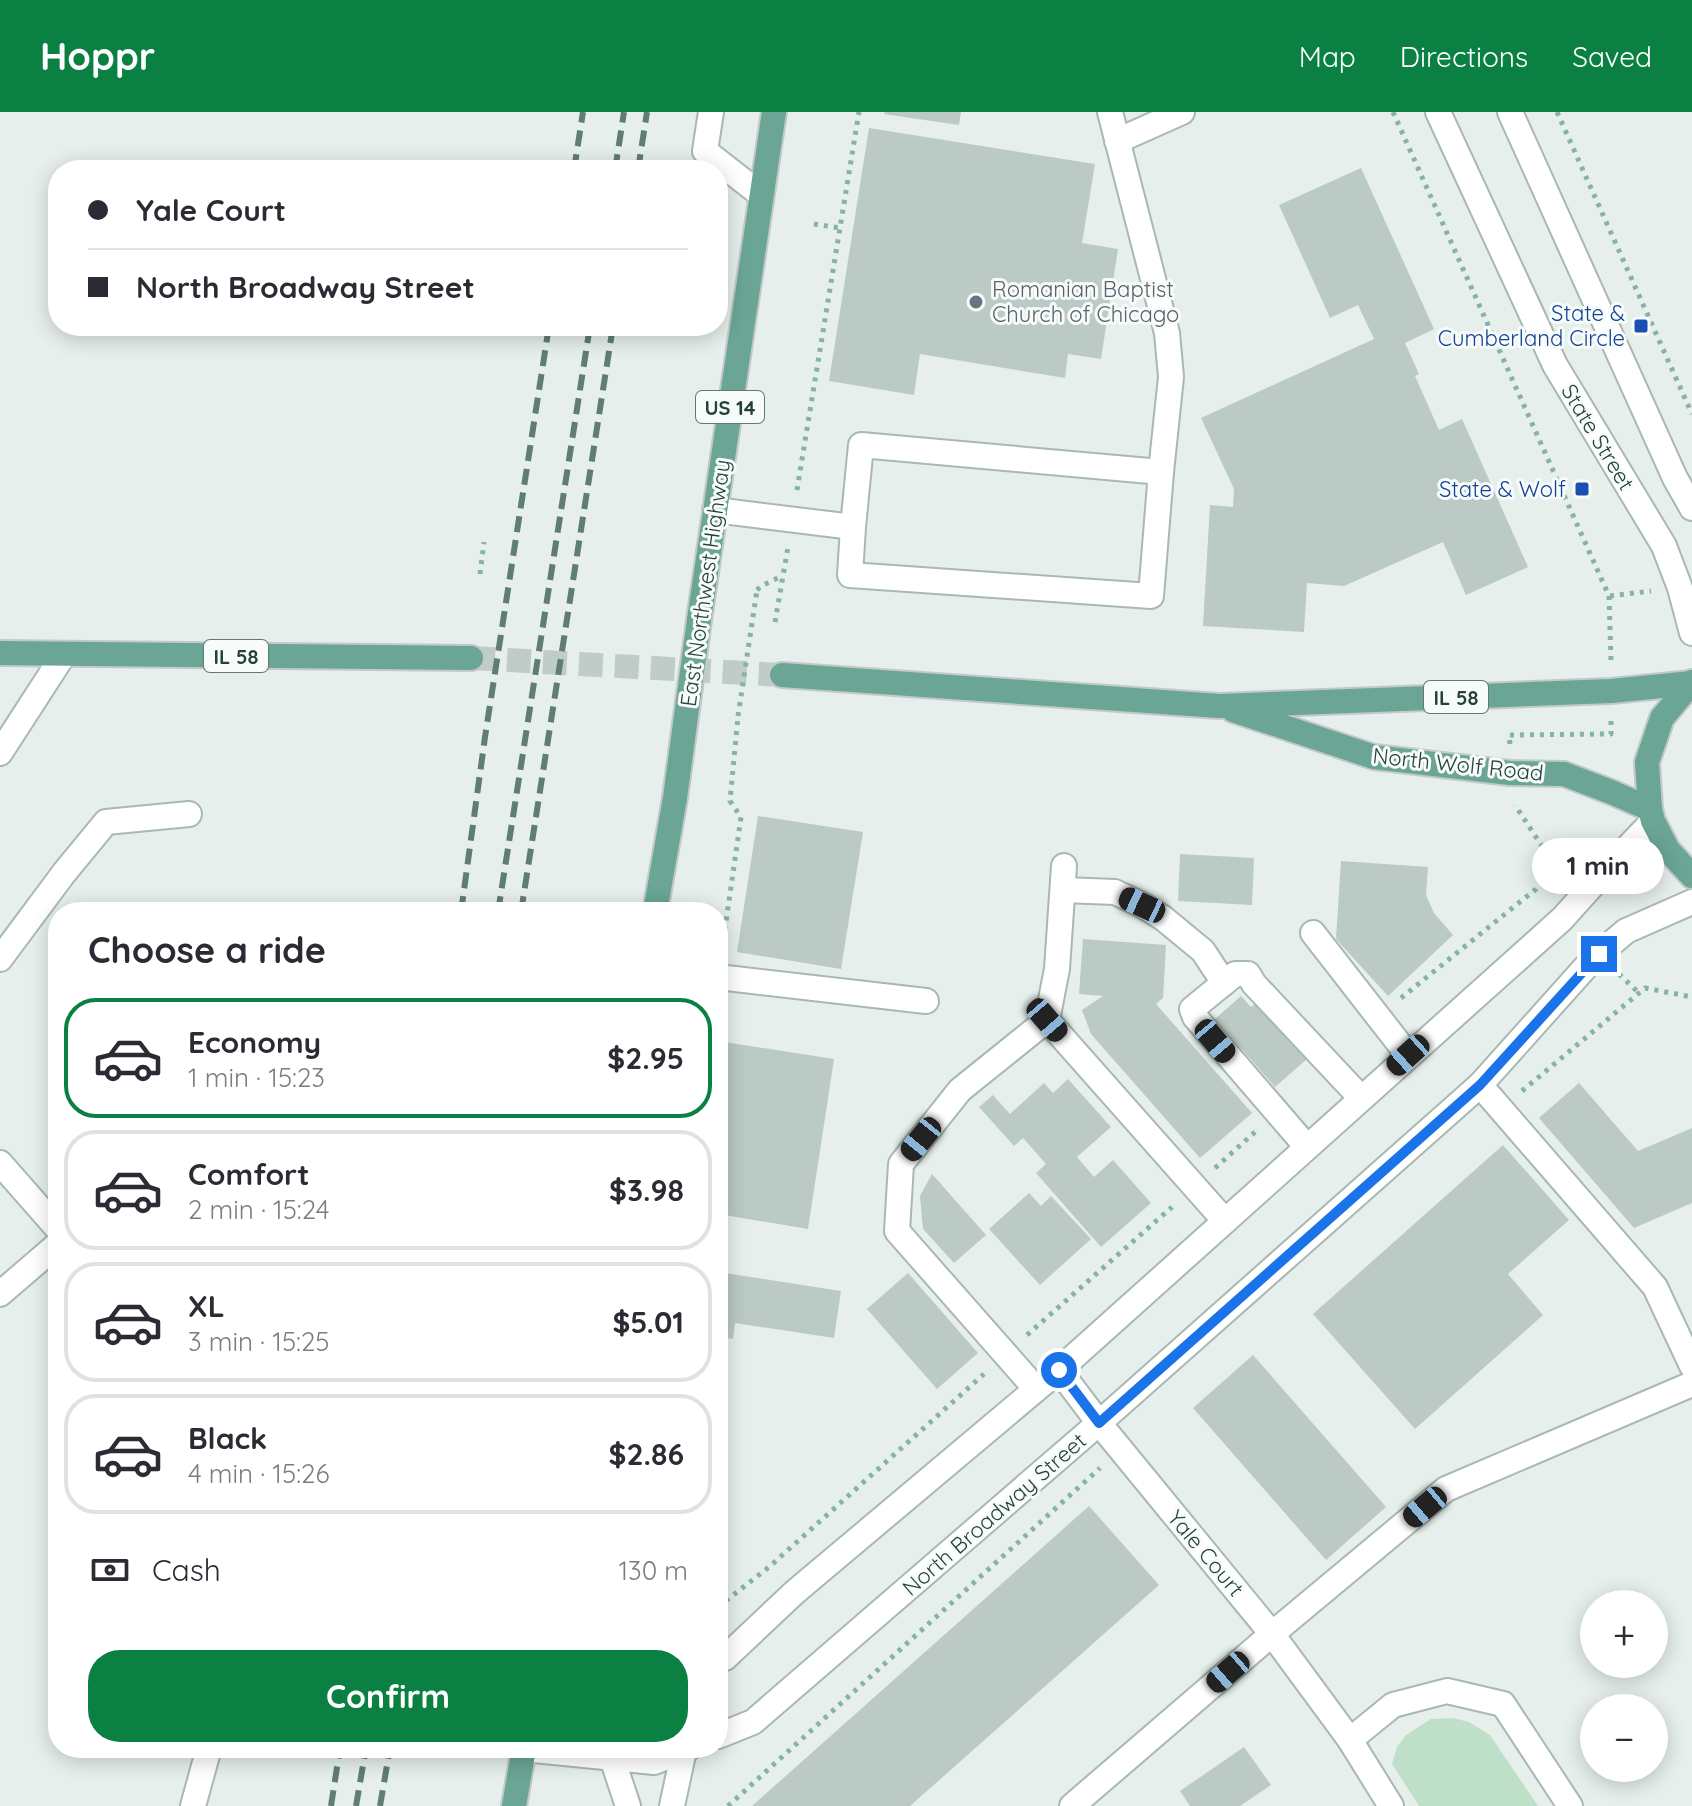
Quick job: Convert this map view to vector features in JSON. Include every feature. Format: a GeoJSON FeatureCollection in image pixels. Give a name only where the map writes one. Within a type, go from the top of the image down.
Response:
{"type":"FeatureCollection","features":[{"type":"Feature","properties":{"kind":"main road","name":"East Northwest Highway"},"geometry":{"type":"LineString","coordinates":[[657,902],[675,798],[774,112]]}},
{"type":"Feature","properties":{"kind":"main road","name":"IL 58"},"geometry":{"type":"LineString","coordinates":[[0,653],[471,658]]}},
{"type":"Feature","properties":{"kind":"main road","name":"North Wolf Road"},"geometry":{"type":"LineString","coordinates":[[782,675],[1219,706],[1611,691],[1692,682]]}},
{"type":"Feature","properties":{"kind":"main road","name":"IL 58"},"geometry":{"type":"LineString","coordinates":[[1692,682],[1662,718],[1647,762],[1652,815],[1668,850],[1692,876]]}},
{"type":"Feature","properties":{"kind":"main road","name":"North Wolf Road"},"geometry":{"type":"LineString","coordinates":[[1219,706],[1374,757],[1510,773],[1564,774],[1611,792],[1652,815]]}},
{"type":"Feature","properties":{"kind":"main road"},"geometry":{"type":"LineString","coordinates":[[514,1806],[523,1758]]}},
{"type":"Feature","properties":{"kind":"street"},"geometry":{"type":"LineString","coordinates":[[711,112],[705,151],[717,160]]}},
{"type":"Feature","properties":{"kind":"street"},"geometry":{"type":"LineString","coordinates":[[1110,112],[1167,333],[1171,377],[1151,596],[850,575],[861,445],[1161,472]]}},
{"type":"Feature","properties":{"kind":"street"},"geometry":{"type":"LineString","coordinates":[[1117,141],[1182,112]]}},
{"type":"Feature","properties":{"kind":"street","name":"State Street"},"geometry":{"type":"LineString","coordinates":[[1438,112],[1555,365],[1664,546],[1692,633]]}},
{"type":"Feature","properties":{"kind":"street"},"geometry":{"type":"LineString","coordinates":[[1510,112],[1675,478],[1692,508]]}},
{"type":"Feature","properties":{"kind":"street"},"geometry":{"type":"LineString","coordinates":[[728,169],[760,194]]}},
{"type":"Feature","properties":{"kind":"street"},"geometry":{"type":"LineString","coordinates":[[715,510],[853,527]]}},
{"type":"Feature","properties":{"kind":"street"},"geometry":{"type":"LineString","coordinates":[[0,753],[64,654]]}},
{"type":"Feature","properties":{"kind":"street"},"geometry":{"type":"LineString","coordinates":[[0,959],[106,822],[189,814]]}},
{"type":"Feature","properties":{"kind":"street"},"geometry":{"type":"LineString","coordinates":[[728,1655],[795,1592],[1059,1370],[1562,919],[1652,815]]}},
{"type":"Feature","properties":{"kind":"street"},"geometry":{"type":"LineString","coordinates":[[1036,1389],[897,1231],[901,1164],[960,1090],[1047,1020],[1057,969],[1063,878],[1115,892],[1163,918],[1203,951],[1224,983]]}},
{"type":"Feature","properties":{"kind":"street","name":"North Broadway Street"},"geometry":{"type":"LineString","coordinates":[[728,1732],[753,1722],[1099,1423],[1480,1085],[1599,954],[1626,931],[1692,902]]}},
{"type":"Feature","properties":{"kind":"street"},"geometry":{"type":"LineString","coordinates":[[1313,933],[1408,1055]]}},
{"type":"Feature","properties":{"kind":"street"},"geometry":{"type":"LineString","coordinates":[[728,969],[926,1001]]}},
{"type":"Feature","properties":{"kind":"street"},"geometry":{"type":"LineString","coordinates":[[1307,1147],[1195,1017],[1192,1009],[1235,974],[1248,974],[1361,1098]]}},
{"type":"Feature","properties":{"kind":"street"},"geometry":{"type":"LineString","coordinates":[[1047,1020],[1225,1221]]}},
{"type":"Feature","properties":{"kind":"street"},"geometry":{"type":"LineString","coordinates":[[1480,1085],[1655,1287],[1692,1366]]}},
{"type":"Feature","properties":{"kind":"street"},"geometry":{"type":"LineString","coordinates":[[0,1163],[48,1218]]}},
{"type":"Feature","properties":{"kind":"street"},"geometry":{"type":"LineString","coordinates":[[0,1294],[48,1253]]}},
{"type":"Feature","properties":{"kind":"street","name":"Yale Court"},"geometry":{"type":"LineString","coordinates":[[1059,1370],[1272,1634],[1350,1740],[1391,1806]]}},
{"type":"Feature","properties":{"kind":"street"},"geometry":{"type":"LineString","coordinates":[[1072,1806],[1446,1489],[1692,1384]]}},
{"type":"Feature","properties":{"kind":"street"},"geometry":{"type":"LineString","coordinates":[[1350,1740],[1393,1705],[1447,1691],[1503,1704],[1570,1806]]}},
{"type":"Feature","properties":{"kind":"street"},"geometry":{"type":"LineString","coordinates":[[193,1806],[206,1758]]}},
{"type":"Feature","properties":{"kind":"street"},"geometry":{"type":"LineString","coordinates":[[628,1806],[612,1758],[654,1762],[664,1758]]}},
{"type":"Feature","properties":{"kind":"street"},"geometry":{"type":"LineString","coordinates":[[672,1806],[684,1758]]}},
{"type":"Feature","properties":{"kind":"path"},"geometry":{"type":"LineString","coordinates":[[775,622],[859,112]]}},
{"type":"Feature","properties":{"kind":"path"},"geometry":{"type":"LineString","coordinates":[[1393,112],[1609,596],[1610,645]]}},
{"type":"Feature","properties":{"kind":"path"},"geometry":{"type":"LineString","coordinates":[[1557,112],[1692,414]]}},
{"type":"Feature","properties":{"kind":"path"},"geometry":{"type":"LineString","coordinates":[[814,224],[840,228]]}},
{"type":"Feature","properties":{"kind":"path"},"geometry":{"type":"LineString","coordinates":[[480,574],[484,542]]}},
{"type":"Feature","properties":{"kind":"path"},"geometry":{"type":"LineString","coordinates":[[728,906],[741,817],[730,801],[738,716],[757,590],[783,576]]}},
{"type":"Feature","properties":{"kind":"path"},"geometry":{"type":"LineString","coordinates":[[1509,735],[1611,734]]}},
{"type":"Feature","properties":{"kind":"path"},"geometry":{"type":"LineString","coordinates":[[1379,1017],[1536,889],[1549,857],[1511,797]]}},
{"type":"Feature","properties":{"kind":"path"},"geometry":{"type":"LineString","coordinates":[[1501,1109],[1645,988],[1692,997]]}},
{"type":"Feature","properties":{"kind":"path"},"geometry":{"type":"LineString","coordinates":[[728,1599],[769,1567],[1277,1113]]}},
{"type":"Feature","properties":{"kind":"path"},"geometry":{"type":"LineString","coordinates":[[728,1806],[1120,1449]]}},
{"type":"Feature","properties":{"kind":"green space"},"geometry":{"type":"Polygon","coordinates":[[[1453,1718],[1469,1722],[1490,1735],[1538,1806],[1419,1806],[1392,1764],[1397,1747],[1406,1735],[1431,1719],[1453,1718]]]}},
{"type":"Feature","properties":{"kind":"building"},"geometry":{"type":"Polygon","coordinates":[[[885,112],[961,112],[959,125],[885,112]]]}},
{"type":"Feature","properties":{"kind":"building","name":"Romanian Baptist Church of Chicago"},"geometry":{"type":"Polygon","coordinates":[[[869,128],[1095,164],[1082,243],[1118,249],[1101,359],[1068,354],[1065,378],[920,354],[914,395],[829,381],[869,128]]]}},
{"type":"Feature","properties":{"kind":"building"},"geometry":{"type":"Polygon","coordinates":[[[1361,168],[1434,329],[1405,343],[1419,374],[1415,376],[1439,430],[1462,419],[1528,567],[1466,595],[1443,542],[1344,586],[1307,583],[1304,632],[1203,626],[1210,505],[1233,507],[1234,489],[1201,418],[1374,339],[1358,305],[1330,318],[1279,205],[1361,168]]]}},
{"type":"Feature","properties":{"kind":"building"},"geometry":{"type":"Polygon","coordinates":[[[758,816],[863,832],[841,969],[737,952],[758,816]]]}},
{"type":"Feature","properties":{"kind":"building"},"geometry":{"type":"Polygon","coordinates":[[[1180,854],[1254,858],[1252,905],[1178,901],[1180,854]]]}},
{"type":"Feature","properties":{"kind":"building"},"geometry":{"type":"Polygon","coordinates":[[[1341,861],[1428,867],[1426,895],[1434,913],[1453,935],[1388,996],[1336,939],[1341,861]]]}},
{"type":"Feature","properties":{"kind":"building"},"geometry":{"type":"Polygon","coordinates":[[[1083,939],[1166,945],[1163,998],[1156,1004],[1252,1113],[1200,1158],[1091,1034],[1082,1010],[1103,996],[1079,994],[1083,939]]]}},
{"type":"Feature","properties":{"kind":"building"},"geometry":{"type":"Polygon","coordinates":[[[1241,996],[1251,1007],[1257,1002],[1307,1059],[1275,1087],[1215,1019],[1241,996]]]}},
{"type":"Feature","properties":{"kind":"building"},"geometry":{"type":"Polygon","coordinates":[[[728,1043],[834,1059],[808,1229],[728,1216],[728,1043]]]}},
{"type":"Feature","properties":{"kind":"building"},"geometry":{"type":"Polygon","coordinates":[[[1068,1079],[1111,1127],[1077,1157],[1094,1177],[1113,1160],[1151,1203],[1101,1247],[1036,1173],[1046,1164],[1023,1138],[1014,1146],[979,1107],[993,1095],[1010,1114],[1044,1083],[1053,1093],[1068,1079]]]}},
{"type":"Feature","properties":{"kind":"building"},"geometry":{"type":"Polygon","coordinates":[[[1579,1083],[1638,1151],[1692,1128],[1692,1203],[1634,1228],[1539,1118],[1579,1083]]]}},
{"type":"Feature","properties":{"kind":"building"},"geometry":{"type":"Polygon","coordinates":[[[1503,1145],[1569,1220],[1508,1274],[1543,1315],[1415,1429],[1313,1314],[1503,1145]]]}},
{"type":"Feature","properties":{"kind":"building"},"geometry":{"type":"Polygon","coordinates":[[[932,1174],[986,1235],[954,1263],[923,1229],[920,1196],[932,1174]]]}},
{"type":"Feature","properties":{"kind":"building"},"geometry":{"type":"Polygon","coordinates":[[[1029,1193],[1041,1206],[1051,1196],[1091,1239],[1040,1285],[989,1229],[1029,1193]]]}},
{"type":"Feature","properties":{"kind":"building"},"geometry":{"type":"Polygon","coordinates":[[[908,1273],[978,1353],[937,1389],[867,1309],[908,1273]]]}},
{"type":"Feature","properties":{"kind":"building"},"geometry":{"type":"Polygon","coordinates":[[[728,1274],[841,1291],[834,1338],[735,1323],[733,1339],[728,1338],[728,1274]]]}},
{"type":"Feature","properties":{"kind":"building"},"geometry":{"type":"Polygon","coordinates":[[[1253,1355],[1386,1507],[1326,1560],[1193,1408],[1253,1355]]]}},
{"type":"Feature","properties":{"kind":"building"},"geometry":{"type":"Polygon","coordinates":[[[1089,1506],[1159,1585],[910,1806],[752,1806],[1089,1506]]]}},
{"type":"Feature","properties":{"kind":"building"},"geometry":{"type":"Polygon","coordinates":[[[1244,1747],[1271,1785],[1240,1806],[1190,1806],[1180,1791],[1244,1747]]]}},
{"type":"Feature","properties":{"kind":"tunnel"},"geometry":{"type":"LineString","coordinates":[[471,658],[782,675]]}},
{"type":"Feature","properties":{"kind":"railway"},"geometry":{"type":"LineString","coordinates":[[576,160],[583,112]]}},
{"type":"Feature","properties":{"kind":"railway"},"geometry":{"type":"LineString","coordinates":[[617,160],[624,112]]}},
{"type":"Feature","properties":{"kind":"railway"},"geometry":{"type":"LineString","coordinates":[[640,160],[647,112]]}},
{"type":"Feature","properties":{"kind":"railway"},"geometry":{"type":"LineString","coordinates":[[462,902],[547,336]]}},
{"type":"Feature","properties":{"kind":"railway"},"geometry":{"type":"LineString","coordinates":[[500,902],[588,336]]}},
{"type":"Feature","properties":{"kind":"railway"},"geometry":{"type":"LineString","coordinates":[[523,902],[611,336]]}},
{"type":"Feature","properties":{"kind":"railway"},"geometry":{"type":"LineString","coordinates":[[331,1806],[338,1758]]}},
{"type":"Feature","properties":{"kind":"railway"},"geometry":{"type":"LineString","coordinates":[[356,1806],[364,1758]]}},
{"type":"Feature","properties":{"kind":"railway"},"geometry":{"type":"LineString","coordinates":[[380,1806],[388,1758]]}},
{"type":"Feature","properties":{"kind":"place","name":"Romanian Baptist Church of Chicago"},"geometry":{"type":"Point","coordinates":[976,302]}},
{"type":"Feature","properties":{"kind":"place","name":"State & Cumberland Circle"},"geometry":{"type":"Point","coordinates":[1641,326]}},
{"type":"Feature","properties":{"kind":"place","name":"State & Wolf"},"geometry":{"type":"Point","coordinates":[1582,489]}},
{"type":"Feature","properties":{"kind":"route"},"geometry":{"type":"LineString","coordinates":[[1059,1370],[1099,1423],[1480,1085],[1599,954]]}}]}
